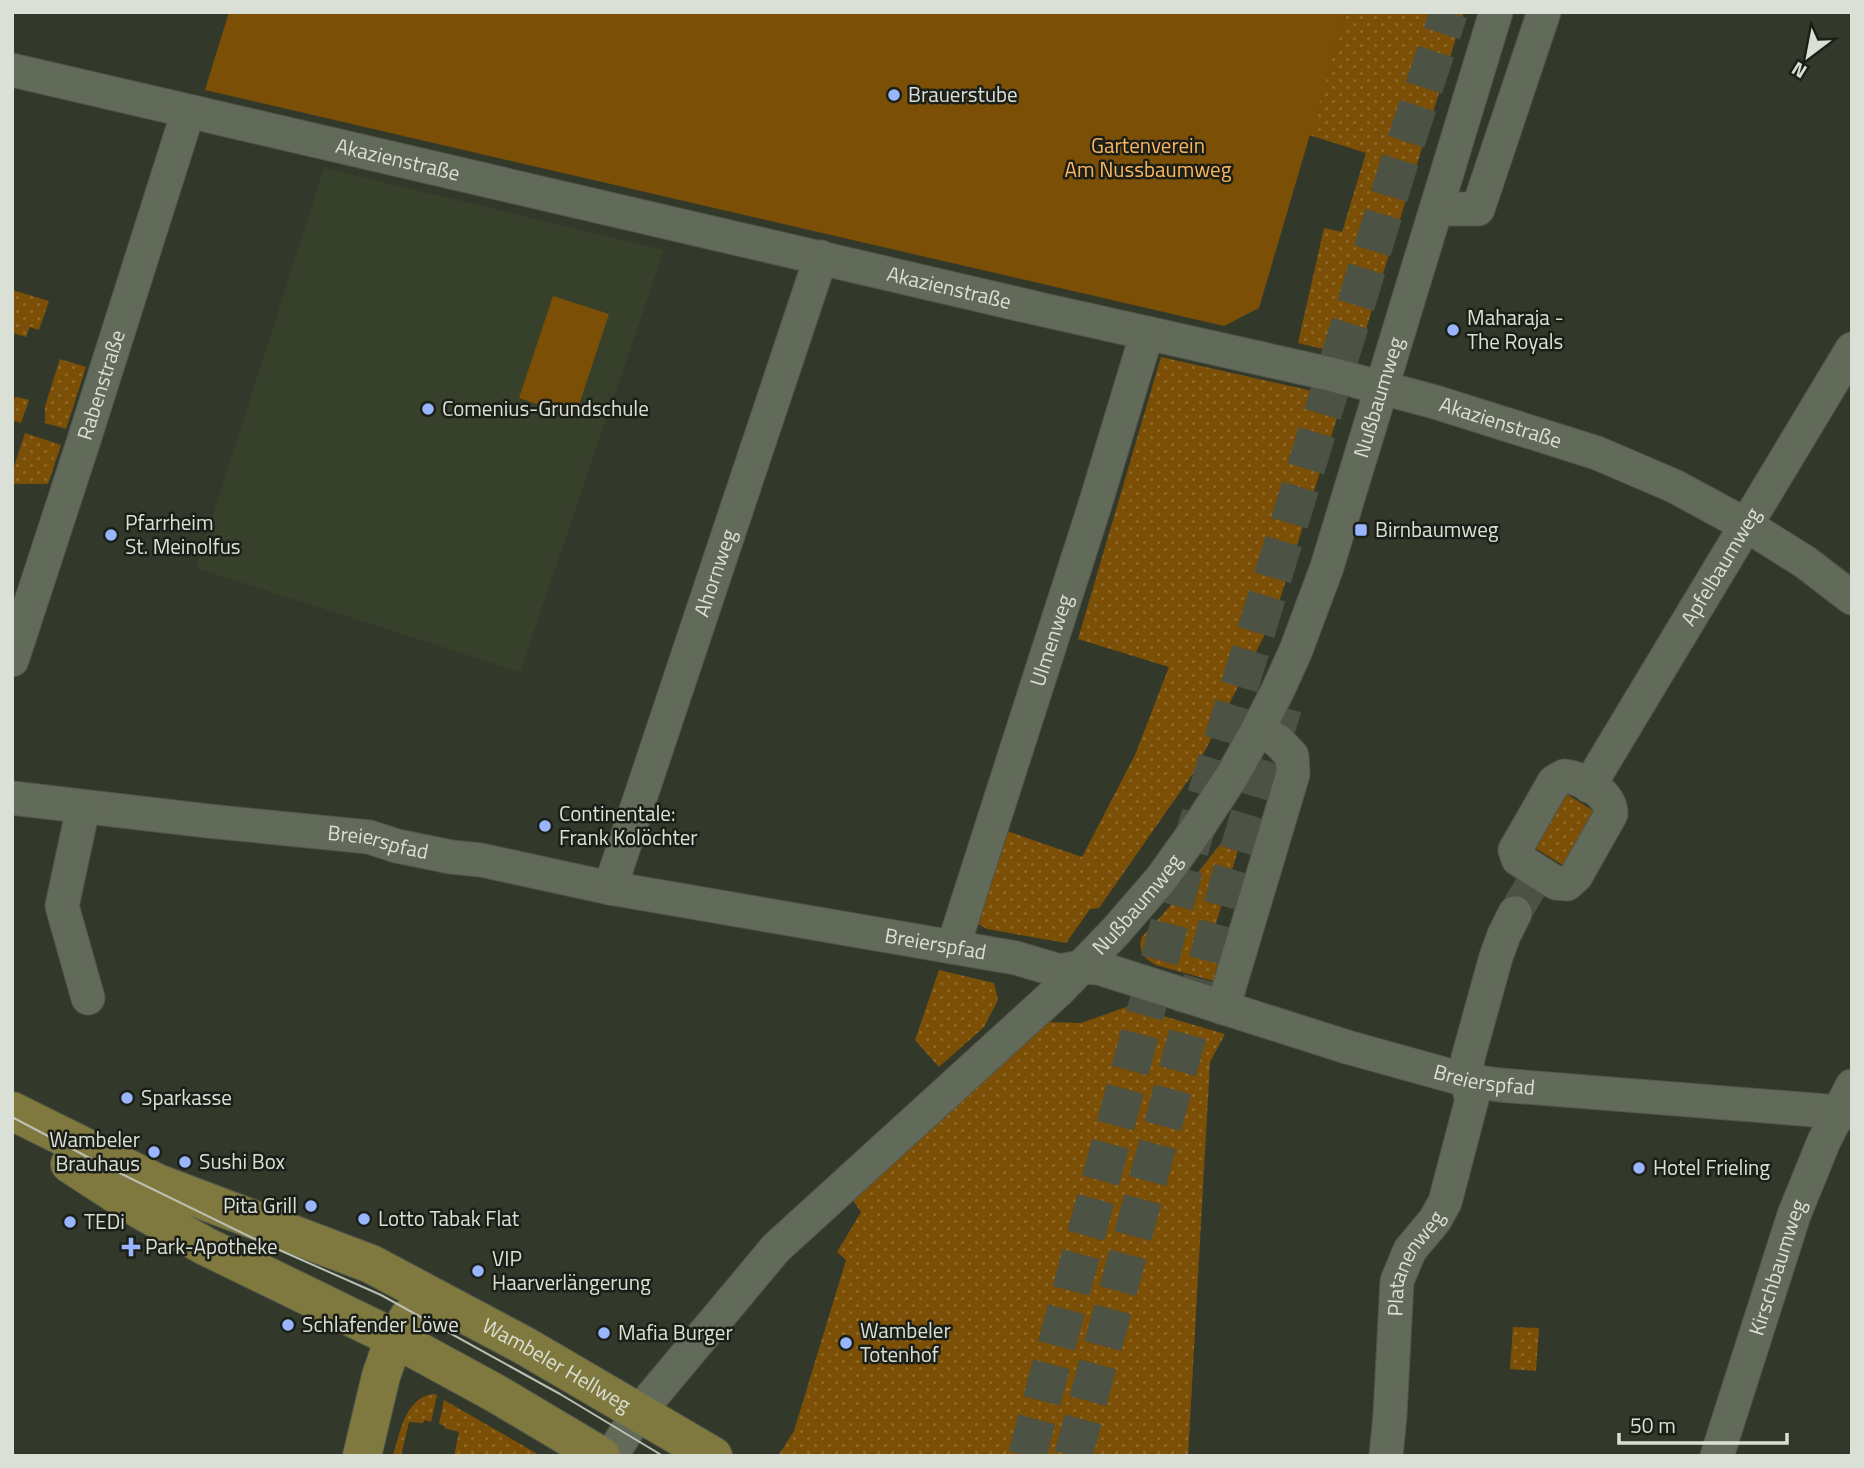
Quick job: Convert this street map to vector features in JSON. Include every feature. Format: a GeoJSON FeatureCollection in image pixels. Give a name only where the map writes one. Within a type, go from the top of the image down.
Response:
{"type":"FeatureCollection","features":[{"type":"Feature","properties":{"kind":"main road","name":"Wambeler Hellweg"},"geometry":{"type":"LineString","coordinates":[[12,1111],[157,1183],[370,1264],[525,1346],[713,1456]]}},
{"type":"Feature","properties":{"kind":"main road"},"geometry":{"type":"LineString","coordinates":[[12,1134],[98,1181],[141,1210],[205,1247],[397,1339],[601,1456]]}},
{"type":"Feature","properties":{"kind":"main road"},"geometry":{"type":"LineString","coordinates":[[362,1456],[381,1376],[423,1291]]}},
{"type":"Feature","properties":{"kind":"street","name":"Nußbaumweg"},"geometry":{"type":"LineString","coordinates":[[611,1456],[639,1412],[776,1248],[1007,1040],[1115,932],[1199,827],[1232,776],[1279,690],[1313,609],[1342,522],[1496,12]]}},
{"type":"Feature","properties":{"kind":"street"},"geometry":{"type":"LineString","coordinates":[[1436,209],[1478,209],[1544,12]]}},
{"type":"Feature","properties":{"kind":"street","name":"Akazienstraße"},"geometry":{"type":"LineString","coordinates":[[12,70],[1330,374],[1447,405],[1597,453],[1674,486],[1746,525],[1805,562],[1852,598]]}},
{"type":"Feature","properties":{"kind":"street","name":"Rabenstraße"},"geometry":{"type":"LineString","coordinates":[[12,660],[188,112]]}},
{"type":"Feature","properties":{"kind":"street","name":"Ahornweg"},"geometry":{"type":"LineString","coordinates":[[610,888],[821,257]]}},
{"type":"Feature","properties":{"kind":"street","name":"Ulmenweg"},"geometry":{"type":"LineString","coordinates":[[953,947],[1094,508],[1147,333]]}},
{"type":"Feature","properties":{"kind":"street","name":"Apfelbaumweg"},"geometry":{"type":"LineString","coordinates":[[1589,786],[1852,349]]}},
{"type":"Feature","properties":{"kind":"street"},"geometry":{"type":"LineString","coordinates":[[1223,1008],[1293,774],[1292,756],[1278,741],[1258,729]]}},
{"type":"Feature","properties":{"kind":"street"},"geometry":{"type":"LineString","coordinates":[[1466,1080],[1468,1058],[1496,957],[1529,891],[1515,850],[1554,782],[1564,776],[1575,777],[1605,796],[1611,807],[1611,814],[1576,876],[1567,884],[1556,883],[1529,891]]}},
{"type":"Feature","properties":{"kind":"street","name":"Breierspfad"},"geometry":{"type":"LineString","coordinates":[[12,798],[83,808],[369,837],[397,846],[481,860],[610,888],[1016,958],[1060,971],[1081,967],[1099,968],[1347,1047],[1466,1080],[1525,1087],[1847,1103]]}},
{"type":"Feature","properties":{"kind":"street"},"geometry":{"type":"LineString","coordinates":[[83,808],[62,906],[88,998]]}},
{"type":"Feature","properties":{"kind":"street","name":"Platanenweg"},"geometry":{"type":"LineString","coordinates":[[1386,1456],[1397,1281],[1410,1250],[1435,1220],[1445,1202],[1472,1099],[1466,1080]]}},
{"type":"Feature","properties":{"kind":"street","name":"Kirschbaumweg"},"geometry":{"type":"LineString","coordinates":[[1717,1456],[1794,1215],[1824,1141],[1847,1103]]}},
{"type":"Feature","properties":{"kind":"shaded area","name":"Comenius-Grundschule"},"geometry":{"type":"Polygon","coordinates":[[[324,168],[664,250],[520,672],[196,568],[324,168]]]}},
{"type":"Feature","properties":{"kind":"green space","name":"Gartenverein Am Nussbaumweg"},"geometry":{"type":"Polygon","coordinates":[[[229,12],[1346,12],[1259,308],[1224,326],[205,90],[229,12]]]}},
{"type":"Feature","properties":{"kind":"green space"},"geometry":{"type":"Polygon","coordinates":[[[1346,12],[1464,12],[1366,329],[1348,349],[1327,350],[1298,343],[1324,228],[1342,232],[1366,153],[1309,135],[1346,12]]]}},
{"type":"Feature","properties":{"kind":"green space"},"geometry":{"type":"Polygon","coordinates":[[[12,290],[49,301],[39,330],[30,327],[26,337],[12,333],[12,290]]]}},
{"type":"Feature","properties":{"kind":"green space"},"geometry":{"type":"Polygon","coordinates":[[[553,296],[609,314],[575,417],[519,398],[553,296]]]}},
{"type":"Feature","properties":{"kind":"green space"},"geometry":{"type":"Polygon","coordinates":[[[1161,357],[1317,392],[1336,405],[1337,418],[1275,615],[1194,772],[1099,908],[1090,909],[1066,943],[987,929],[978,924],[976,919],[1004,830],[1082,857],[1135,755],[1169,667],[1078,639],[1161,357]]]}},
{"type":"Feature","properties":{"kind":"green space"},"geometry":{"type":"Polygon","coordinates":[[[60,359],[86,367],[66,429],[45,423],[45,406],[60,359]]]}},
{"type":"Feature","properties":{"kind":"green space"},"geometry":{"type":"Polygon","coordinates":[[[17,397],[29,400],[21,423],[12,420],[12,399],[17,397]]]}},
{"type":"Feature","properties":{"kind":"green space"},"geometry":{"type":"Polygon","coordinates":[[[25,433],[61,445],[48,484],[12,484],[12,473],[25,433]]]}},
{"type":"Feature","properties":{"kind":"green space"},"geometry":{"type":"Polygon","coordinates":[[[1565,793],[1597,813],[1564,866],[1532,846],[1565,793]]]}},
{"type":"Feature","properties":{"kind":"green space"},"geometry":{"type":"Polygon","coordinates":[[[1230,832],[1241,840],[1209,947],[1226,964],[1221,983],[1156,965],[1143,954],[1140,946],[1142,937],[1180,895],[1230,832]]]}},
{"type":"Feature","properties":{"kind":"green space"},"geometry":{"type":"Polygon","coordinates":[[[939,970],[994,983],[998,1000],[984,1027],[939,1067],[915,1040],[939,970]]]}},
{"type":"Feature","properties":{"kind":"green space"},"geometry":{"type":"Polygon","coordinates":[[[1129,1006],[1225,1034],[1210,1062],[1188,1456],[778,1456],[794,1431],[846,1260],[837,1252],[861,1212],[852,1199],[1046,1022],[1081,1023],[1129,1006]]]}},
{"type":"Feature","properties":{"kind":"green space"},"geometry":{"type":"Polygon","coordinates":[[[1513,1327],[1539,1328],[1536,1371],[1510,1369],[1513,1327]]]}},
{"type":"Feature","properties":{"kind":"green space"},"geometry":{"type":"Polygon","coordinates":[[[433,1394],[437,1395],[431,1422],[409,1422],[401,1456],[393,1456],[401,1427],[410,1409],[416,1402],[433,1394]]]}},
{"type":"Feature","properties":{"kind":"green space"},"geometry":{"type":"Polygon","coordinates":[[[444,1400],[541,1456],[454,1456],[459,1432],[439,1424],[444,1400]]]}},
{"type":"Feature","properties":{"kind":"tunnel"},"geometry":{"type":"LineString","coordinates":[[1027,1456],[1185,865],[1401,157],[1449,12]]}},
{"type":"Feature","properties":{"kind":"tunnel"},"geometry":{"type":"LineString","coordinates":[[1073,1456],[1229,882],[1283,707]]}},
{"type":"Feature","properties":{"kind":"tunnel"},"geometry":{"type":"LineString","coordinates":[[1515,913],[1531,886]]}},
{"type":"Feature","properties":{"kind":"tram line"},"geometry":{"type":"LineString","coordinates":[[12,1117],[259,1241],[381,1295],[560,1394],[663,1456]]}},
{"type":"Feature","properties":{"kind":"place","name":"Brauerstube"},"geometry":{"type":"Point","coordinates":[894,95]}},
{"type":"Feature","properties":{"kind":"place","name":"Maharaja - The Royals"},"geometry":{"type":"Point","coordinates":[1453,330]}},
{"type":"Feature","properties":{"kind":"place","name":"Comenius-Grundschule"},"geometry":{"type":"Point","coordinates":[428,409]}},
{"type":"Feature","properties":{"kind":"place","name":"Birnbaumweg"},"geometry":{"type":"Point","coordinates":[1361,530]}},
{"type":"Feature","properties":{"kind":"place","name":"Pfarrheim St. Meinolfus"},"geometry":{"type":"Point","coordinates":[111,535]}},
{"type":"Feature","properties":{"kind":"place","name":"Continentale: Frank Kolöchter"},"geometry":{"type":"Point","coordinates":[545,826]}},
{"type":"Feature","properties":{"kind":"place","name":"Sparkasse"},"geometry":{"type":"Point","coordinates":[127,1098]}},
{"type":"Feature","properties":{"kind":"place","name":"Wambeler Brauhaus"},"geometry":{"type":"Point","coordinates":[154,1152]}},
{"type":"Feature","properties":{"kind":"place","name":"Sushi Box"},"geometry":{"type":"Point","coordinates":[185,1162]}},
{"type":"Feature","properties":{"kind":"place","name":"Hotel Frieling"},"geometry":{"type":"Point","coordinates":[1639,1168]}},
{"type":"Feature","properties":{"kind":"place","name":"Pita Grill"},"geometry":{"type":"Point","coordinates":[311,1206]}},
{"type":"Feature","properties":{"kind":"place","name":"Lotto Tabak Flat"},"geometry":{"type":"Point","coordinates":[364,1219]}},
{"type":"Feature","properties":{"kind":"place","name":"TEDi"},"geometry":{"type":"Point","coordinates":[70,1222]}},
{"type":"Feature","properties":{"kind":"place","name":"Park-Apotheke"},"geometry":{"type":"Point","coordinates":[131,1247]}},
{"type":"Feature","properties":{"kind":"place","name":"VIP Haarverlängerung"},"geometry":{"type":"Point","coordinates":[478,1271]}},
{"type":"Feature","properties":{"kind":"place","name":"Schlafender Löwe"},"geometry":{"type":"Point","coordinates":[288,1325]}},
{"type":"Feature","properties":{"kind":"place","name":"Mafia Burger"},"geometry":{"type":"Point","coordinates":[604,1333]}},
{"type":"Feature","properties":{"kind":"place","name":"Wambeler Totenhof"},"geometry":{"type":"Point","coordinates":[846,1343]}}]}
